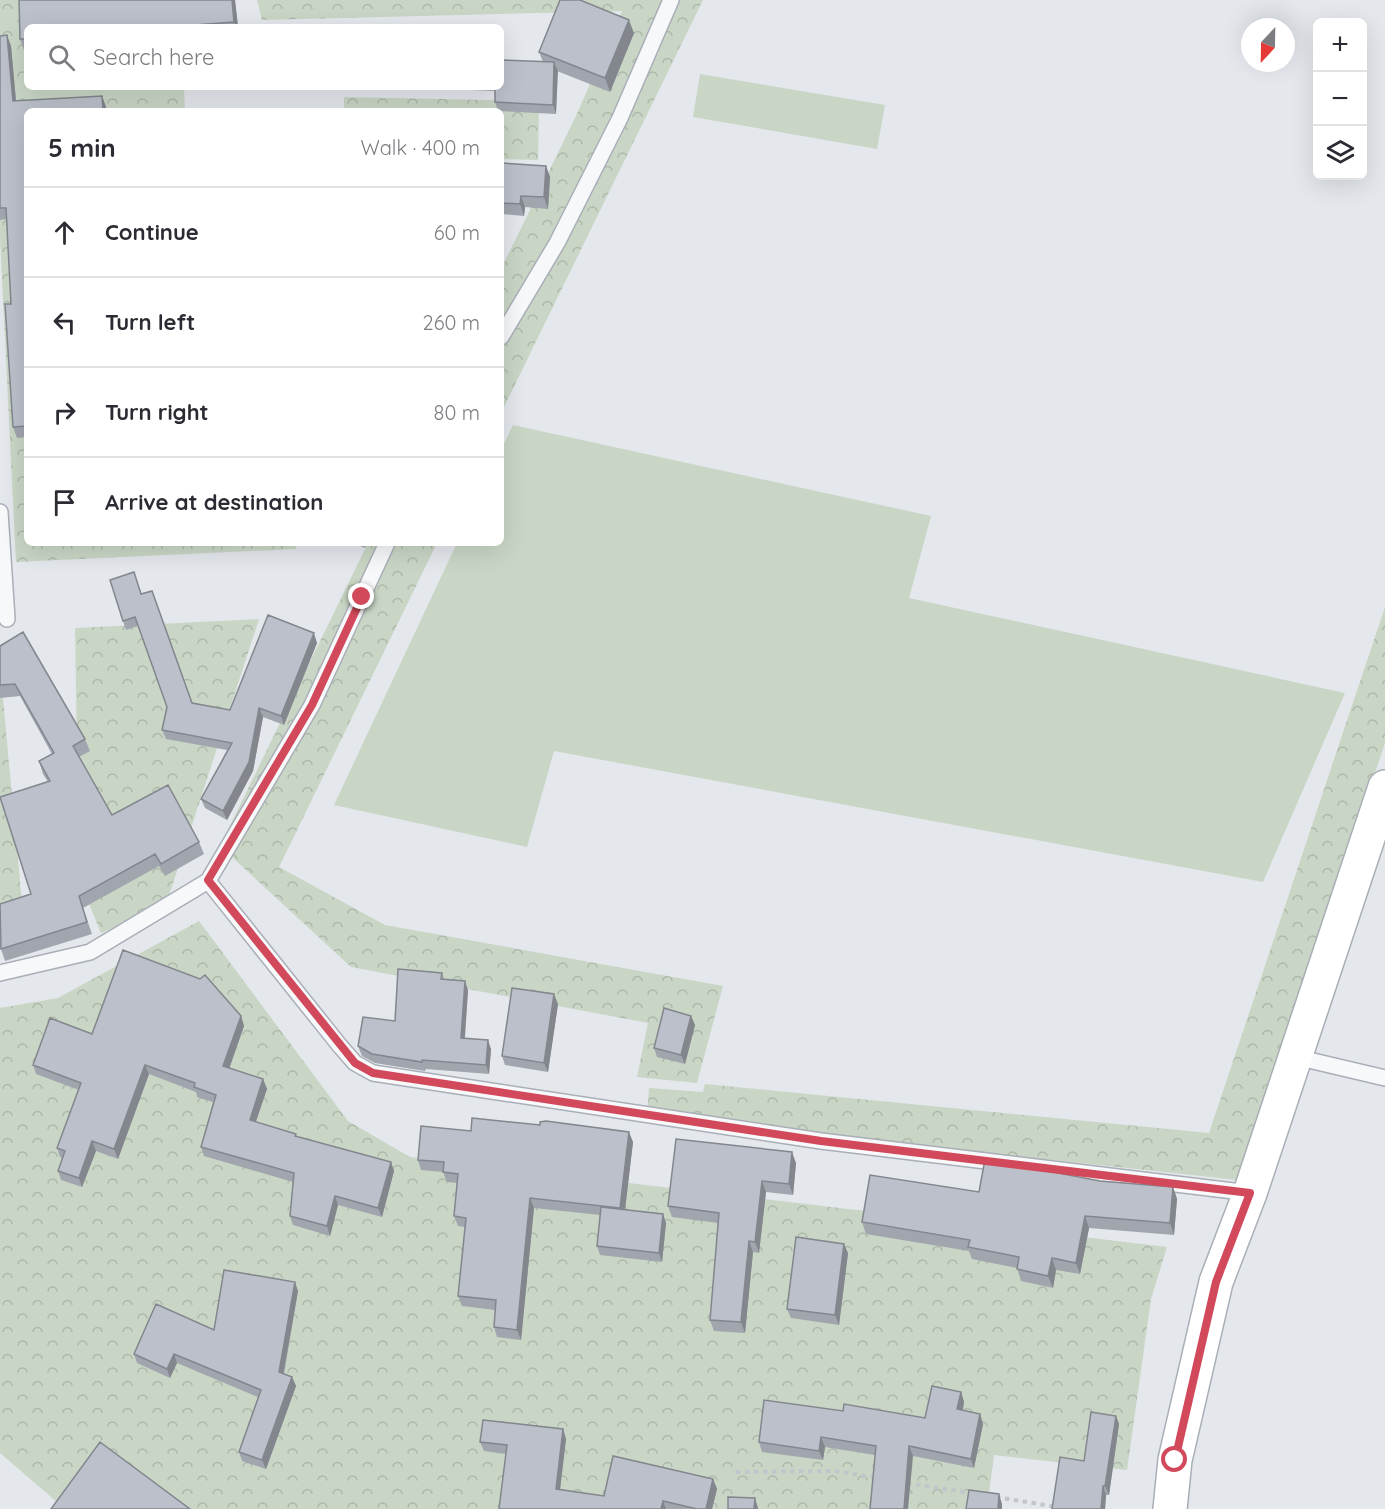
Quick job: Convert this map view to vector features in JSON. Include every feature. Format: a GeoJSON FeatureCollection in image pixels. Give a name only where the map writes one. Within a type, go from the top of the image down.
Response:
{"type":"FeatureCollection","features":[{"type":"Feature","properties":{"kind":"main road"},"geometry":{"type":"LineString","coordinates":[[1170,1509],[1175,1460],[1216,1282],[1250,1193],[1385,787]]}},
{"type":"Feature","properties":{"kind":"lane"},"geometry":{"type":"LineString","coordinates":[[504,332],[557,243],[615,128],[671,0]]}},
{"type":"Feature","properties":{"kind":"lane"},"geometry":{"type":"LineString","coordinates":[[0,512],[7,619]]}},
{"type":"Feature","properties":{"kind":"lane"},"geometry":{"type":"LineString","coordinates":[[0,973],[90,952],[208,880],[312,705],[386,546]]}},
{"type":"Feature","properties":{"kind":"lane"},"geometry":{"type":"LineString","coordinates":[[208,880],[340,1046],[355,1063],[373,1073],[821,1141],[1250,1193]]}},
{"type":"Feature","properties":{"kind":"lane"},"geometry":{"type":"LineString","coordinates":[[1296,1057],[1385,1078]]}},
{"type":"Feature","properties":{"kind":"path"},"geometry":{"type":"LineString","coordinates":[[736,1472],[836,1471],[883,1479]]}},
{"type":"Feature","properties":{"kind":"path"},"geometry":{"type":"LineString","coordinates":[[906,1482],[976,1494]]}},
{"type":"Feature","properties":{"kind":"path"},"geometry":{"type":"LineString","coordinates":[[988,1496],[1058,1507]]}},
{"type":"Feature","properties":{"kind":"green space"},"geometry":{"type":"Polygon","coordinates":[[[0,0],[101,0],[35,24],[24,24],[24,90],[184,90],[185,108],[24,108],[24,546],[296,546],[296,549],[16,562],[0,238],[0,0]]]}},
{"type":"Feature","properties":{"kind":"green space"},"geometry":{"type":"Polygon","coordinates":[[[257,0],[703,0],[504,407],[504,263],[575,118],[622,11],[262,20],[257,0]]]}},
{"type":"Feature","properties":{"kind":"green space"},"geometry":{"type":"Polygon","coordinates":[[[700,74],[885,105],[877,149],[693,117],[700,74]]]}},
{"type":"Feature","properties":{"kind":"green space"},"geometry":{"type":"Polygon","coordinates":[[[344,97],[539,101],[538,160],[504,159],[504,108],[344,108],[344,97]]]}},
{"type":"Feature","properties":{"kind":"green space"},"geometry":{"type":"Polygon","coordinates":[[[513,425],[931,516],[909,598],[1345,693],[1263,882],[554,751],[527,847],[334,805],[456,546],[504,546],[504,444],[513,425]]]}},
{"type":"Feature","properties":{"kind":"green space"},"geometry":{"type":"Polygon","coordinates":[[[367,546],[436,546],[279,867],[385,925],[723,986],[697,1083],[637,1077],[648,1023],[351,967],[220,846],[367,546]]]}},
{"type":"Feature","properties":{"kind":"green space"},"geometry":{"type":"Polygon","coordinates":[[[1385,607],[1385,743],[1238,1180],[647,1116],[649,1088],[703,1092],[705,1084],[1209,1133],[1385,607]]]}},
{"type":"Feature","properties":{"kind":"green space"},"geometry":{"type":"Polygon","coordinates":[[[259,619],[166,905],[101,933],[79,879],[75,628],[259,619]]]}},
{"type":"Feature","properties":{"kind":"green space"},"geometry":{"type":"Polygon","coordinates":[[[0,667],[22,903],[0,905],[0,667]]]}},
{"type":"Feature","properties":{"kind":"green space"},"geometry":{"type":"Polygon","coordinates":[[[199,921],[348,1121],[410,1157],[1167,1247],[1151,1299],[1127,1470],[994,1455],[987,1509],[65,1509],[0,1453],[0,1008],[58,998],[199,921]]]}},
{"type":"Feature","properties":{"kind":"building"},"geometry":{"type":"Polygon","coordinates":[[[19,0],[232,0],[234,22],[24,24],[24,39],[20,39],[19,0]]]}},
{"type":"Feature","properties":{"kind":"building"},"geometry":{"type":"Polygon","coordinates":[[[560,0],[580,0],[629,20],[605,78],[539,52],[560,0]]]}},
{"type":"Feature","properties":{"kind":"building"},"geometry":{"type":"Polygon","coordinates":[[[7,35],[13,101],[102,96],[103,108],[24,108],[24,426],[13,427],[5,304],[11,304],[6,208],[0,208],[0,36],[7,35]]]}},
{"type":"Feature","properties":{"kind":"building"},"geometry":{"type":"Polygon","coordinates":[[[504,60],[554,62],[553,105],[495,102],[495,90],[504,90],[504,60]]]}},
{"type":"Feature","properties":{"kind":"building"},"geometry":{"type":"Polygon","coordinates":[[[504,163],[546,166],[544,197],[521,196],[520,204],[504,203],[504,163]]]}},
{"type":"Feature","properties":{"kind":"building"},"geometry":{"type":"Polygon","coordinates":[[[134,572],[141,594],[152,591],[192,703],[230,710],[268,615],[314,633],[281,716],[259,708],[249,762],[223,811],[201,799],[232,743],[162,730],[167,707],[135,617],[123,621],[110,580],[134,572]]]}},
{"type":"Feature","properties":{"kind":"building"},"geometry":{"type":"Polygon","coordinates":[[[23,632],[85,739],[73,746],[112,815],[168,785],[199,842],[161,864],[155,854],[79,896],[87,922],[1,949],[0,904],[31,894],[0,797],[50,781],[39,761],[54,753],[15,684],[0,685],[0,646],[23,632]]]}},
{"type":"Feature","properties":{"kind":"building"},"geometry":{"type":"Polygon","coordinates":[[[123,950],[200,979],[205,975],[241,1016],[223,1066],[263,1079],[250,1120],[296,1134],[295,1136],[391,1162],[378,1208],[335,1196],[327,1226],[290,1216],[294,1173],[201,1147],[216,1095],[194,1087],[195,1083],[145,1065],[114,1149],[92,1141],[79,1178],[58,1171],[65,1151],[57,1148],[81,1083],[33,1065],[50,1018],[92,1034],[123,950]]]}},
{"type":"Feature","properties":{"kind":"building"},"geometry":{"type":"Polygon","coordinates":[[[398,969],[442,973],[441,979],[465,981],[461,1038],[488,1040],[486,1065],[422,1060],[422,1062],[372,1054],[358,1046],[363,1017],[395,1021],[398,969]]]}},
{"type":"Feature","properties":{"kind":"building"},"geometry":{"type":"Polygon","coordinates":[[[512,988],[554,994],[544,1063],[502,1056],[512,988]]]}},
{"type":"Feature","properties":{"kind":"building"},"geometry":{"type":"Polygon","coordinates":[[[664,1008],[691,1016],[681,1055],[654,1048],[664,1008]]]}},
{"type":"Feature","properties":{"kind":"building"},"geometry":{"type":"Polygon","coordinates":[[[472,1118],[540,1125],[540,1122],[546,1121],[629,1132],[620,1208],[530,1198],[517,1330],[494,1327],[496,1300],[458,1296],[466,1218],[454,1216],[458,1174],[443,1172],[444,1162],[418,1160],[421,1126],[471,1131],[472,1118]]]}},
{"type":"Feature","properties":{"kind":"building"},"geometry":{"type":"Polygon","coordinates":[[[676,1139],[792,1152],[789,1184],[762,1181],[755,1242],[749,1241],[741,1322],[710,1320],[719,1213],[668,1206],[676,1139]]]}},
{"type":"Feature","properties":{"kind":"building"},"geometry":{"type":"Polygon","coordinates":[[[985,1159],[1100,1181],[1173,1187],[1170,1223],[1085,1216],[1076,1263],[1052,1258],[1048,1276],[1017,1269],[1019,1257],[968,1247],[970,1240],[862,1222],[870,1175],[979,1192],[985,1159]]]}},
{"type":"Feature","properties":{"kind":"building"},"geometry":{"type":"Polygon","coordinates":[[[601,1207],[663,1214],[659,1253],[597,1246],[601,1207]]]}},
{"type":"Feature","properties":{"kind":"building"},"geometry":{"type":"Polygon","coordinates":[[[796,1237],[844,1244],[835,1315],[787,1309],[796,1237]]]}},
{"type":"Feature","properties":{"kind":"building"},"geometry":{"type":"Polygon","coordinates":[[[224,1270],[295,1282],[279,1372],[292,1377],[262,1460],[239,1452],[261,1390],[174,1354],[167,1369],[134,1354],[156,1304],[214,1330],[224,1270]]]}},
{"type":"Feature","properties":{"kind":"building"},"geometry":{"type":"Polygon","coordinates":[[[932,1386],[961,1392],[957,1409],[980,1414],[971,1459],[909,1446],[904,1509],[870,1509],[876,1446],[821,1437],[819,1451],[759,1442],[764,1400],[843,1411],[844,1404],[925,1418],[932,1386]]]}},
{"type":"Feature","properties":{"kind":"building"},"geometry":{"type":"Polygon","coordinates":[[[1091,1412],[1116,1416],[1101,1509],[1052,1509],[1060,1457],[1084,1461],[1091,1412]]]}},
{"type":"Feature","properties":{"kind":"building"},"geometry":{"type":"Polygon","coordinates":[[[483,1420],[563,1429],[556,1489],[604,1496],[613,1456],[713,1479],[706,1509],[663,1501],[661,1509],[499,1509],[507,1445],[480,1442],[483,1420]]]}},
{"type":"Feature","properties":{"kind":"building"},"geometry":{"type":"Polygon","coordinates":[[[100,1442],[190,1509],[51,1509],[100,1442]]]}},
{"type":"Feature","properties":{"kind":"building"},"geometry":{"type":"Polygon","coordinates":[[[969,1490],[999,1494],[998,1509],[966,1509],[969,1490]]]}},
{"type":"Feature","properties":{"kind":"building"},"geometry":{"type":"Polygon","coordinates":[[[728,1497],[755,1498],[754,1509],[728,1509],[728,1497]]]}},
{"type":"Feature","properties":{"kind":"route"},"geometry":{"type":"LineString","coordinates":[[362,597],[312,705],[208,880],[355,1063],[373,1073],[821,1141],[1250,1193],[1216,1282],[1175,1460]]}}]}
